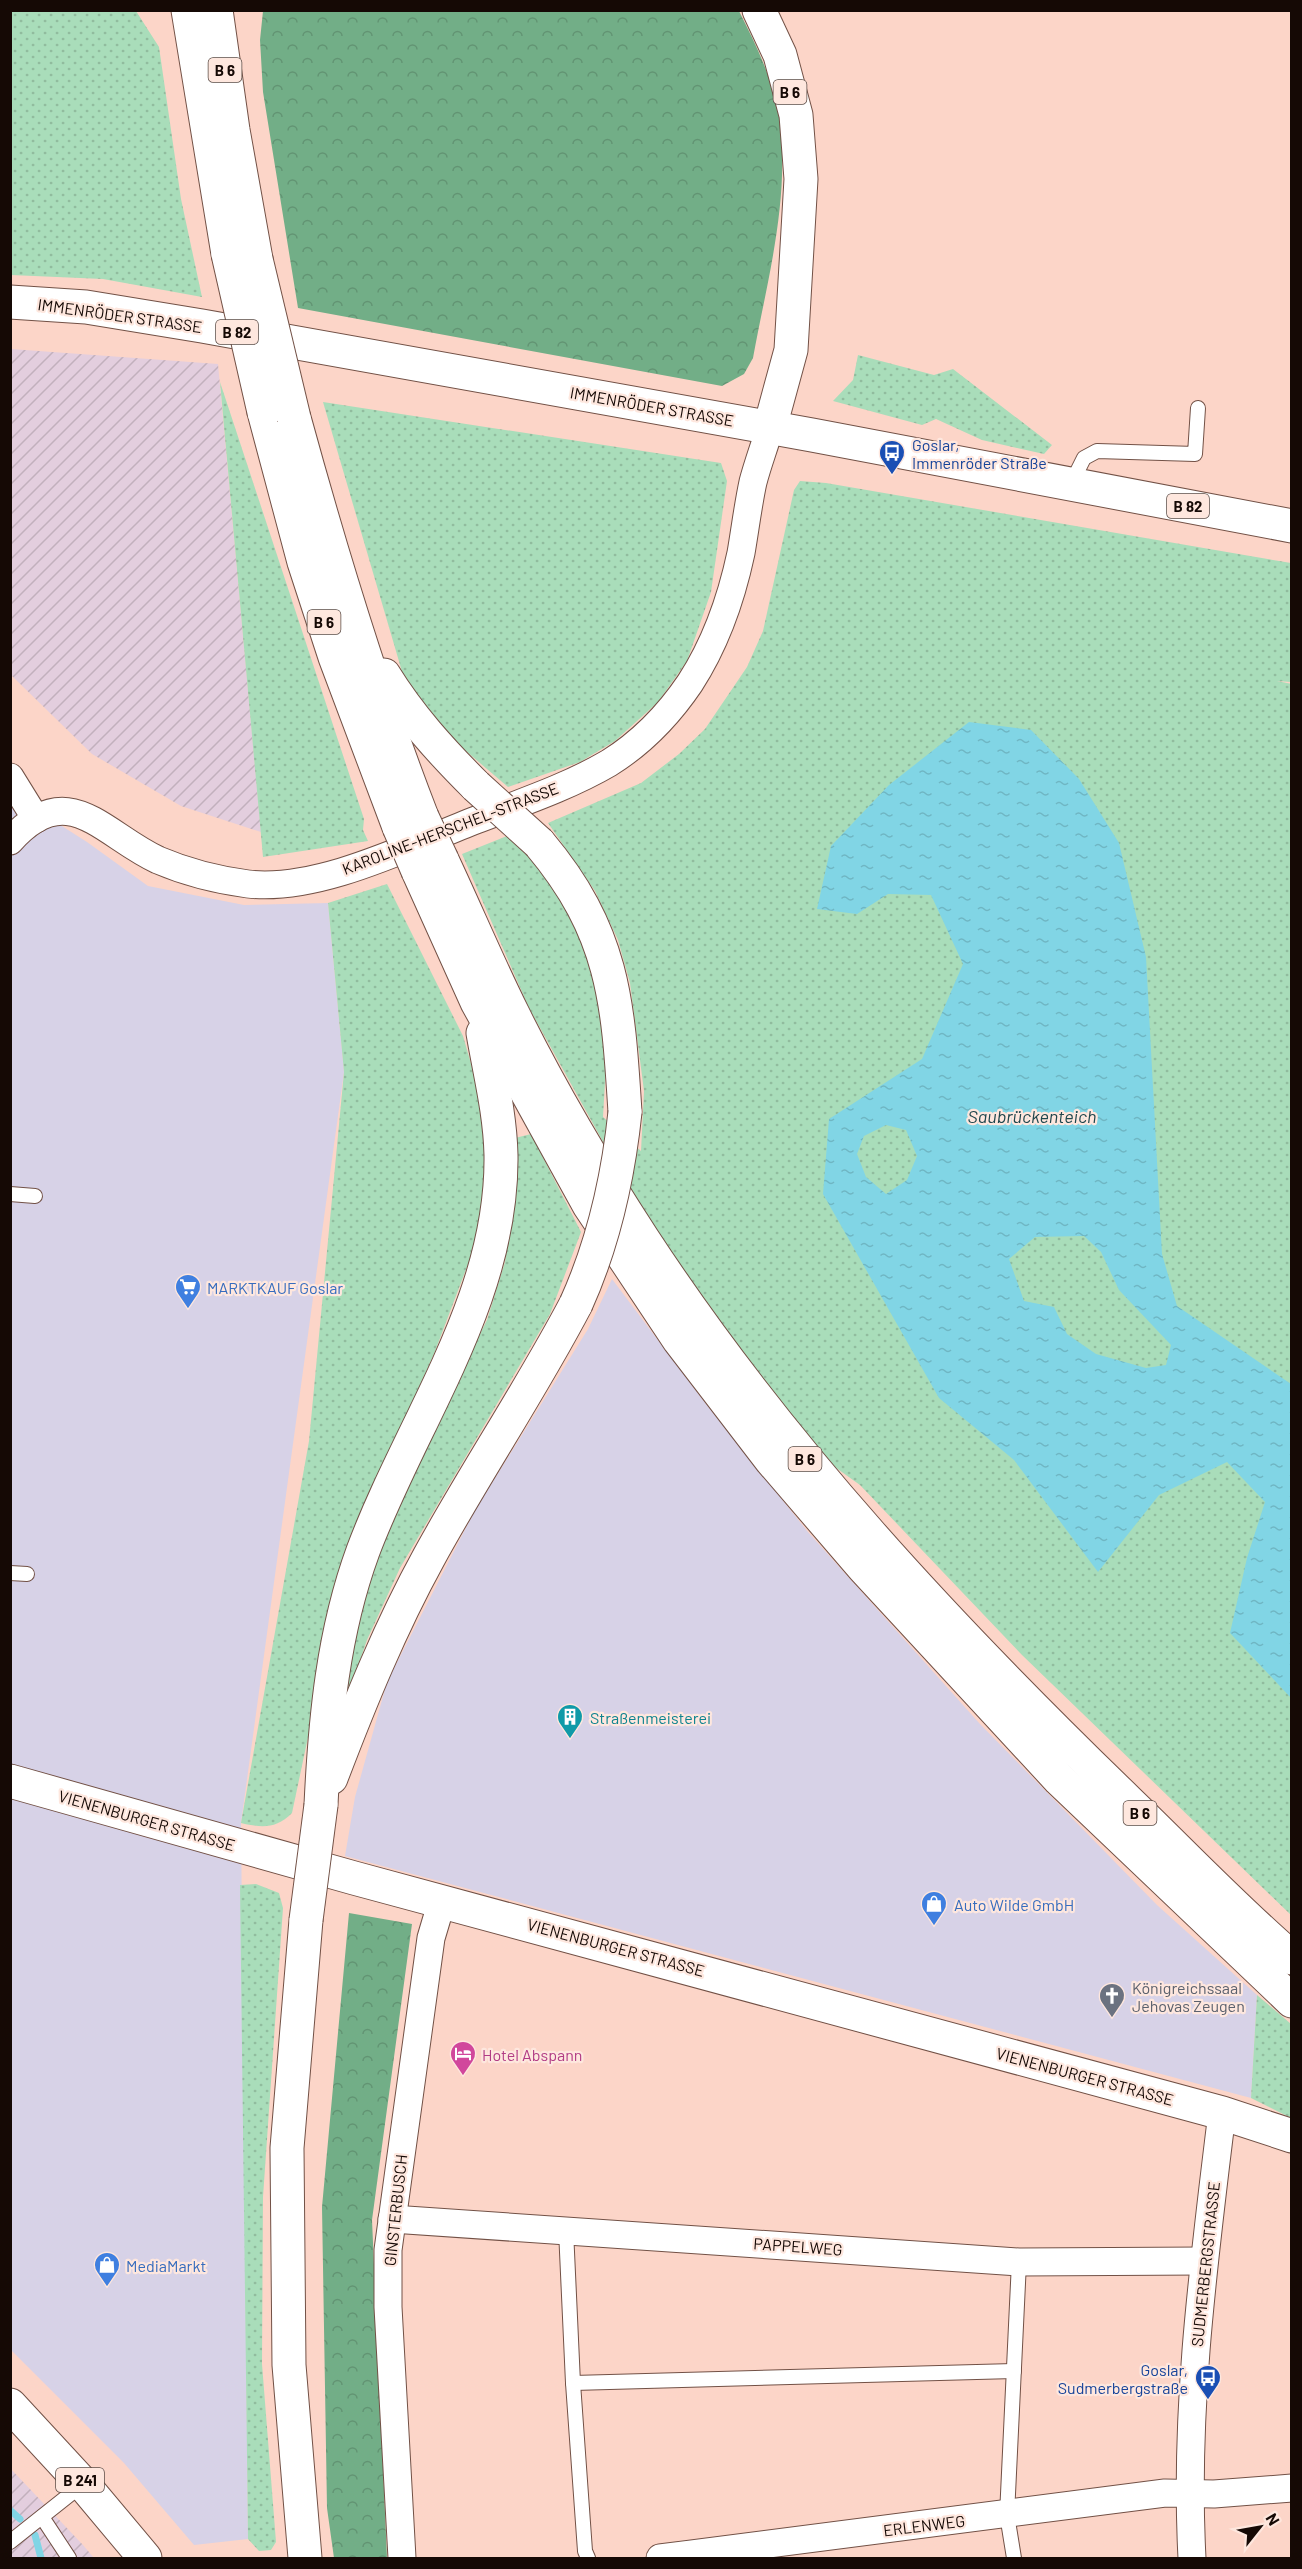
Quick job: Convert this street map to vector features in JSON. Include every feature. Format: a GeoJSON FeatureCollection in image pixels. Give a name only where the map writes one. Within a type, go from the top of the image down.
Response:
{"type":"FeatureCollection","features":[{"type":"Feature","properties":{"kind":"main road"},"geometry":{"type":"LineString","coordinates":[[166,10],[196,74]]}},
{"type":"Feature","properties":{"kind":"main road","name":"B 6"},"geometry":{"type":"LineString","coordinates":[[188,10],[196,74],[279,415],[304,562],[335,657],[430,866],[477,1002],[589,1205],[679,1340],[771,1460],[871,1576],[1059,1779],[1292,2001]]}},
{"type":"Feature","properties":{"kind":"main road","name":"B 6"},"geometry":{"type":"LineString","coordinates":[[216,10],[233,130],[242,257]]}},
{"type":"Feature","properties":{"kind":"main road","name":"B 6"},"geometry":{"type":"LineString","coordinates":[[233,130],[240,10]]}},
{"type":"Feature","properties":{"kind":"main road","name":"B 6"},"geometry":{"type":"LineString","coordinates":[[759,10],[780,55],[796,115],[801,179],[791,350],[764,426]]}},
{"type":"Feature","properties":{"kind":"main road","name":"IMMENRÖDER STRASSE"},"geometry":{"type":"LineString","coordinates":[[10,302],[86,307],[201,326],[764,426],[1292,526]]}},
{"type":"Feature","properties":{"kind":"main road","name":"B 6"},"geometry":{"type":"LineString","coordinates":[[279,415],[351,617],[390,735],[411,822]]}},
{"type":"Feature","properties":{"kind":"main road"},"geometry":{"type":"LineString","coordinates":[[321,1805],[384,1644],[430,1556],[544,1365],[576,1304],[608,1220],[622,1146],[625,1112],[620,1027],[614,991],[605,955],[574,891],[539,843],[435,746],[407,712],[351,617]]}},
{"type":"Feature","properties":{"kind":"main road","name":"B 6"},"geometry":{"type":"LineString","coordinates":[[430,866],[594,1160],[641,1236],[700,1324],[798,1452],[881,1549],[991,1664],[1085,1760],[1292,1958]]}},
{"type":"Feature","properties":{"kind":"main road"},"geometry":{"type":"LineString","coordinates":[[305,2559],[289,2365],[287,2148],[306,1920],[321,1805],[324,1722],[343,1620],[363,1551],[406,1453],[458,1347],[485,1270],[499,1199],[501,1155],[498,1110],[477,1002]]}},
{"type":"Feature","properties":{"kind":"main road","name":"VIENENBURGER STRASSE"},"geometry":{"type":"LineString","coordinates":[[10,1781],[442,1901],[580,1933],[1222,2113],[1292,2136]]}},
{"type":"Feature","properties":{"kind":"main road","name":"B 241"},"geometry":{"type":"LineString","coordinates":[[10,2405],[83,2484],[145,2559]]}},
{"type":"Feature","properties":{"kind":"street","name":"KAROLINE-HERSCHEL-STRASSE"},"geometry":{"type":"LineString","coordinates":[[36,819],[47,812],[77,812],[93,819],[156,859],[187,871],[248,884],[285,885],[307,881],[375,859],[526,801],[610,762],[654,726],[674,705],[707,654],[721,624],[743,537],[764,426]]}},
{"type":"Feature","properties":{"kind":"street"},"geometry":{"type":"LineString","coordinates":[[10,777],[36,819],[21,829],[10,841]]}},
{"type":"Feature","properties":{"kind":"street","name":"GINSTERBUSCH"},"geometry":{"type":"LineString","coordinates":[[402,2559],[388,2307],[388,2250],[432,1938],[442,1901]]}},
{"type":"Feature","properties":{"kind":"street","name":"SUDMERBERGSTRASSE"},"geometry":{"type":"LineString","coordinates":[[1192,2559],[1189,2492],[1195,2362],[1204,2261],[1222,2113]]}},
{"type":"Feature","properties":{"kind":"street","name":"PAPPELWEG"},"geometry":{"type":"LineString","coordinates":[[392,2219],[1019,2262],[1204,2261]]}},
{"type":"Feature","properties":{"kind":"street","name":"ERLENWEG"},"geometry":{"type":"LineString","coordinates":[[660,2559],[1165,2493],[1214,2494],[1292,2488]]}},
{"type":"Feature","properties":{"kind":"lane"},"geometry":{"type":"LineString","coordinates":[[1071,483],[1084,458],[1097,451],[1195,454],[1198,408]]}},
{"type":"Feature","properties":{"kind":"lane"},"geometry":{"type":"LineString","coordinates":[[10,1194],[35,1196]]}},
{"type":"Feature","properties":{"kind":"lane"},"geometry":{"type":"LineString","coordinates":[[10,1573],[27,1574]]}},
{"type":"Feature","properties":{"kind":"lane"},"geometry":{"type":"LineString","coordinates":[[566,2230],[573,2383],[585,2551],[588,2559]]}},
{"type":"Feature","properties":{"kind":"lane"},"geometry":{"type":"LineString","coordinates":[[1014,2559],[1007,2515],[1019,2262]]}},
{"type":"Feature","properties":{"kind":"lane"},"geometry":{"type":"LineString","coordinates":[[573,2383],[1014,2371]]}},
{"type":"Feature","properties":{"kind":"lane"},"geometry":{"type":"LineString","coordinates":[[10,2542],[83,2484]]}},
{"type":"Feature","properties":{"kind":"lane"},"geometry":{"type":"LineString","coordinates":[[42,2517],[69,2559]]}},
{"type":"Feature","properties":{"kind":"shaded area"},"geometry":{"type":"Polygon","coordinates":[[[11,349],[218,364],[261,832],[181,806],[92,754],[11,675],[11,349]]]}},
{"type":"Feature","properties":{"kind":"shaded area"},"geometry":{"type":"Polygon","coordinates":[[[10,793],[87,842],[148,886],[244,905],[328,903],[344,1072],[241,1823],[248,2539],[194,2545],[124,2463],[11,2350],[10,793]]]}},
{"type":"Feature","properties":{"kind":"shaded area"},"geometry":{"type":"Polygon","coordinates":[[[612,1279],[703,1400],[808,1532],[980,1724],[1157,1905],[1257,1995],[1251,2098],[345,1856],[355,1797],[387,1682],[475,1510],[588,1329],[612,1279]]]}},
{"type":"Feature","properties":{"kind":"shaded area"},"geometry":{"type":"Polygon","coordinates":[[[10,2468],[83,2545],[94,2558],[11,2558],[10,2468]]]}},
{"type":"Feature","properties":{"kind":"green space"},"geometry":{"type":"Polygon","coordinates":[[[11,10],[136,11],[159,47],[181,199],[202,297],[103,279],[11,275],[11,10]]]}},
{"type":"Feature","properties":{"kind":"green space"},"geometry":{"type":"Polygon","coordinates":[[[263,11],[739,11],[758,49],[773,89],[782,147],[780,208],[771,269],[753,358],[744,374],[722,386],[298,308],[263,92],[260,40],[263,11]]]}},
{"type":"Feature","properties":{"kind":"green space"},"geometry":{"type":"Polygon","coordinates":[[[858,355],[934,375],[953,369],[1052,445],[1044,454],[982,440],[936,419],[922,425],[833,401],[853,380],[858,355]]]}},
{"type":"Feature","properties":{"kind":"green space"},"geometry":{"type":"Polygon","coordinates":[[[220,382],[364,819],[363,830],[368,841],[263,857],[220,382]]]}},
{"type":"Feature","properties":{"kind":"green space"},"geometry":{"type":"Polygon","coordinates":[[[323,402],[721,463],[727,481],[711,592],[687,661],[658,702],[615,741],[580,762],[508,787],[453,740],[425,710],[403,675],[323,402]]]}},
{"type":"Feature","properties":{"kind":"green space"},"geometry":{"type":"Polygon","coordinates":[[[800,481],[826,483],[1291,563],[1291,682],[1277,681],[1292,684],[1291,1915],[1022,1655],[860,1485],[825,1460],[738,1350],[633,1196],[529,1008],[462,854],[507,836],[541,866],[589,949],[607,1048],[603,1117],[641,1151],[644,1091],[630,983],[618,940],[595,891],[548,823],[641,783],[679,754],[705,729],[747,667],[763,631],[794,490],[800,481]]]}},
{"type":"Feature","properties":{"kind":"green space"},"geometry":{"type":"Polygon","coordinates":[[[387,884],[463,1036],[483,1105],[488,1167],[476,1243],[434,1354],[349,1543],[292,1813],[274,1825],[256,1826],[241,1823],[309,1441],[344,1072],[328,903],[387,884]]]}},
{"type":"Feature","properties":{"kind":"green space"},"geometry":{"type":"Polygon","coordinates":[[[531,1134],[581,1232],[550,1314],[400,1568],[367,1640],[345,1704],[339,1681],[395,1502],[487,1320],[505,1262],[515,1186],[515,1138],[531,1134]]]}},
{"type":"Feature","properties":{"kind":"green space"},"geometry":{"type":"Polygon","coordinates":[[[256,1884],[279,1893],[283,1908],[263,2197],[262,2364],[276,2542],[271,2550],[259,2551],[248,2539],[240,1885],[256,1884]]]}},
{"type":"Feature","properties":{"kind":"green space"},"geometry":{"type":"Polygon","coordinates":[[[349,1913],[412,1924],[372,2220],[387,2558],[334,2558],[327,2508],[322,2207],[349,1913]]]}},
{"type":"Feature","properties":{"kind":"green space"},"geometry":{"type":"Polygon","coordinates":[[[1257,1995],[1291,2024],[1291,2118],[1251,2098],[1257,1995]]]}},
{"type":"Feature","properties":{"kind":"water","name":"Saubrückenteich"},"geometry":{"type":"Polygon","coordinates":[[[969,722],[1031,730],[1079,779],[1119,843],[1146,957],[1162,1254],[1177,1306],[1291,1384],[1291,1698],[1230,1633],[1247,1558],[1265,1502],[1227,1462],[1159,1495],[1098,1572],[1014,1460],[939,1398],[823,1194],[829,1119],[922,1059],[963,964],[931,895],[888,894],[857,914],[817,909],[831,846],[889,785],[969,722]],[[886,1125],[864,1136],[857,1154],[866,1177],[886,1194],[907,1180],[917,1156],[906,1130],[886,1125]],[[1084,1236],[1035,1237],[1009,1259],[1024,1301],[1054,1307],[1067,1334],[1096,1354],[1146,1368],[1166,1365],[1171,1345],[1119,1290],[1101,1252],[1084,1236]]]}},
{"type":"Feature","properties":{"kind":"waterway"},"geometry":{"type":"LineString","coordinates":[[10,2510],[20,2519]]}},
{"type":"Feature","properties":{"kind":"waterway"},"geometry":{"type":"LineString","coordinates":[[35,2535],[41,2558]]}},
{"type":"Feature","properties":{"kind":"place","name":"Goslar, Immenröder Straße"},"geometry":{"type":"Point","coordinates":[892,476]}},
{"type":"Feature","properties":{"kind":"place","name":"MARKTKAUF Goslar"},"geometry":{"type":"Point","coordinates":[188,1310]}},
{"type":"Feature","properties":{"kind":"place","name":"Straßenmeisterei"},"geometry":{"type":"Point","coordinates":[570,1740]}},
{"type":"Feature","properties":{"kind":"place","name":"Auto Wilde GmbH"},"geometry":{"type":"Point","coordinates":[934,1927]}},
{"type":"Feature","properties":{"kind":"place","name":"Königreichssaal Jehovas Zeugen"},"geometry":{"type":"Point","coordinates":[1112,2019]}},
{"type":"Feature","properties":{"kind":"place","name":"Hotel Abspann"},"geometry":{"type":"Point","coordinates":[463,2077]}},
{"type":"Feature","properties":{"kind":"place","name":"MediaMarkt"},"geometry":{"type":"Point","coordinates":[107,2288]}},
{"type":"Feature","properties":{"kind":"place","name":"Goslar, Sudmerbergstraße"},"geometry":{"type":"Point","coordinates":[1208,2401]}}]}
